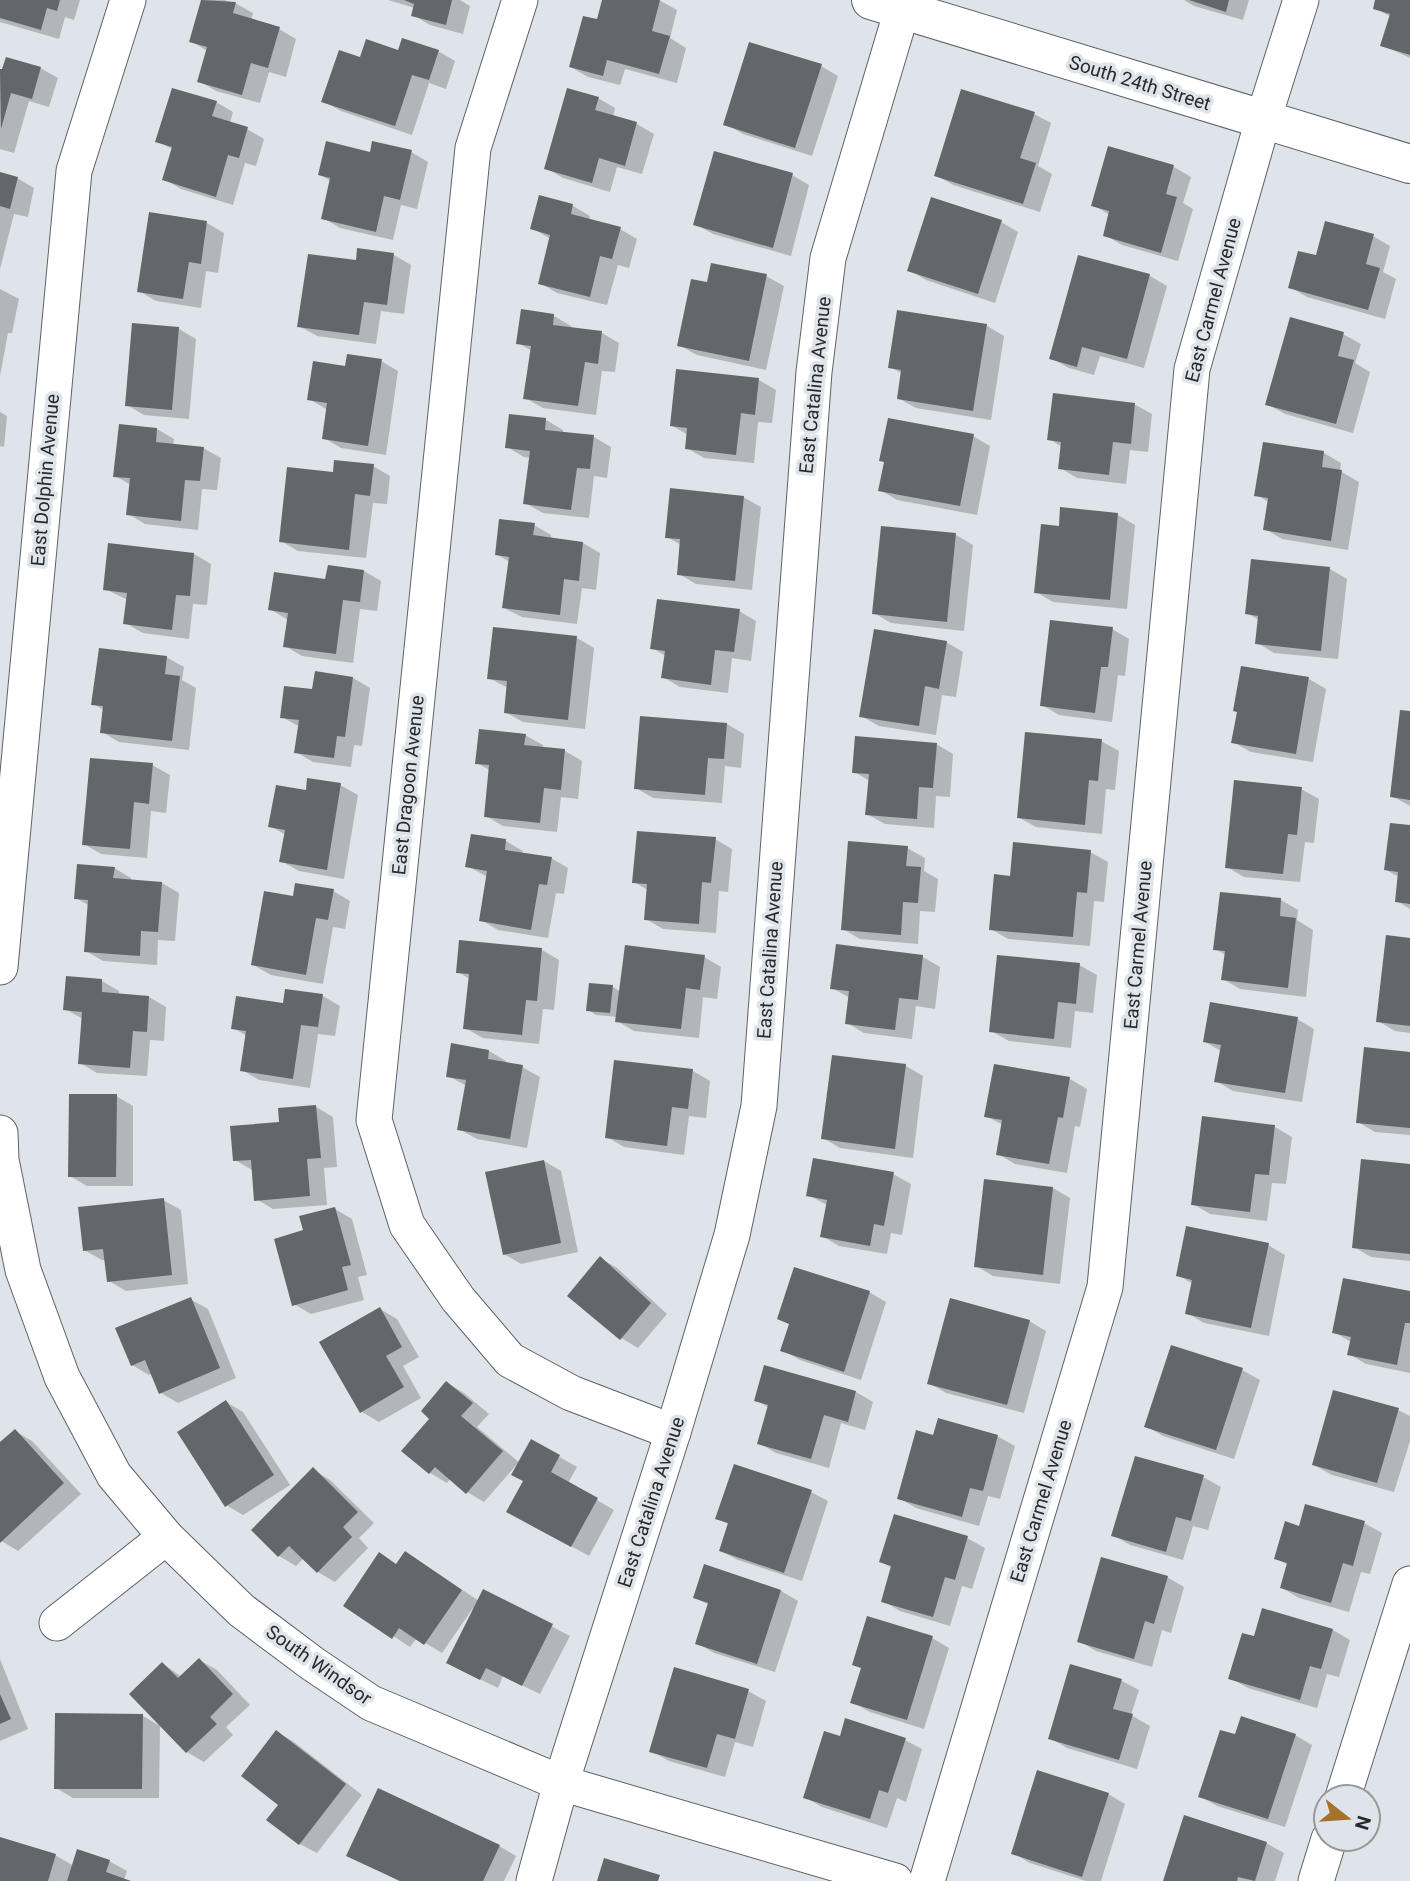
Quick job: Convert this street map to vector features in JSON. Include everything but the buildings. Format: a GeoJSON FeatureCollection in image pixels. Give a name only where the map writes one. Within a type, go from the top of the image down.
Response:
{"type":"FeatureCollection","features":[{"type":"Feature","properties":{"kind":"street","name":"East Dolphin Avenue"},"geometry":{"type":"LineString","coordinates":[[0,967],[74,171],[128,0]]}},
{"type":"Feature","properties":{"kind":"street","name":"East Dragoon Avenue"},"geometry":{"type":"LineString","coordinates":[[520,0],[472,148],[374,1121],[407,1225],[458,1299],[510,1360],[571,1393],[673,1432]]}},
{"type":"Feature","properties":{"kind":"street","name":"East Carmel Avenue"},"geometry":{"type":"LineString","coordinates":[[927,1881],[1105,1287],[1192,369],[1263,120],[1301,0]]}},
{"type":"Feature","properties":{"kind":"street","name":"East Catalina Avenue"},"geometry":{"type":"LineString","coordinates":[[534,1881],[561,1783],[673,1432],[732,1235],[759,1106],[814,372],[828,258],[892,3]]}},
{"type":"Feature","properties":{"kind":"street","name":"South 24th Street"},"geometry":{"type":"LineString","coordinates":[[892,3],[1410,164]]}},
{"type":"Feature","properties":{"kind":"street"},"geometry":{"type":"LineString","coordinates":[[0,1133],[0,1160]]}},
{"type":"Feature","properties":{"kind":"street","name":"South Windsor"},"geometry":{"type":"LineString","coordinates":[[0,1160],[23,1270],[62,1377],[114,1475],[166,1537],[241,1610],[371,1703],[561,1783],[895,1881]]}},
{"type":"Feature","properties":{"kind":"street"},"geometry":{"type":"LineString","coordinates":[[57,1623],[166,1537]]}},
{"type":"Feature","properties":{"kind":"street"},"geometry":{"type":"LineString","coordinates":[[1346,1783],[1410,1584]]}},
{"type":"Feature","properties":{"kind":"street"},"geometry":{"type":"LineString","coordinates":[[1316,1881],[1325,1853]]}}]}
